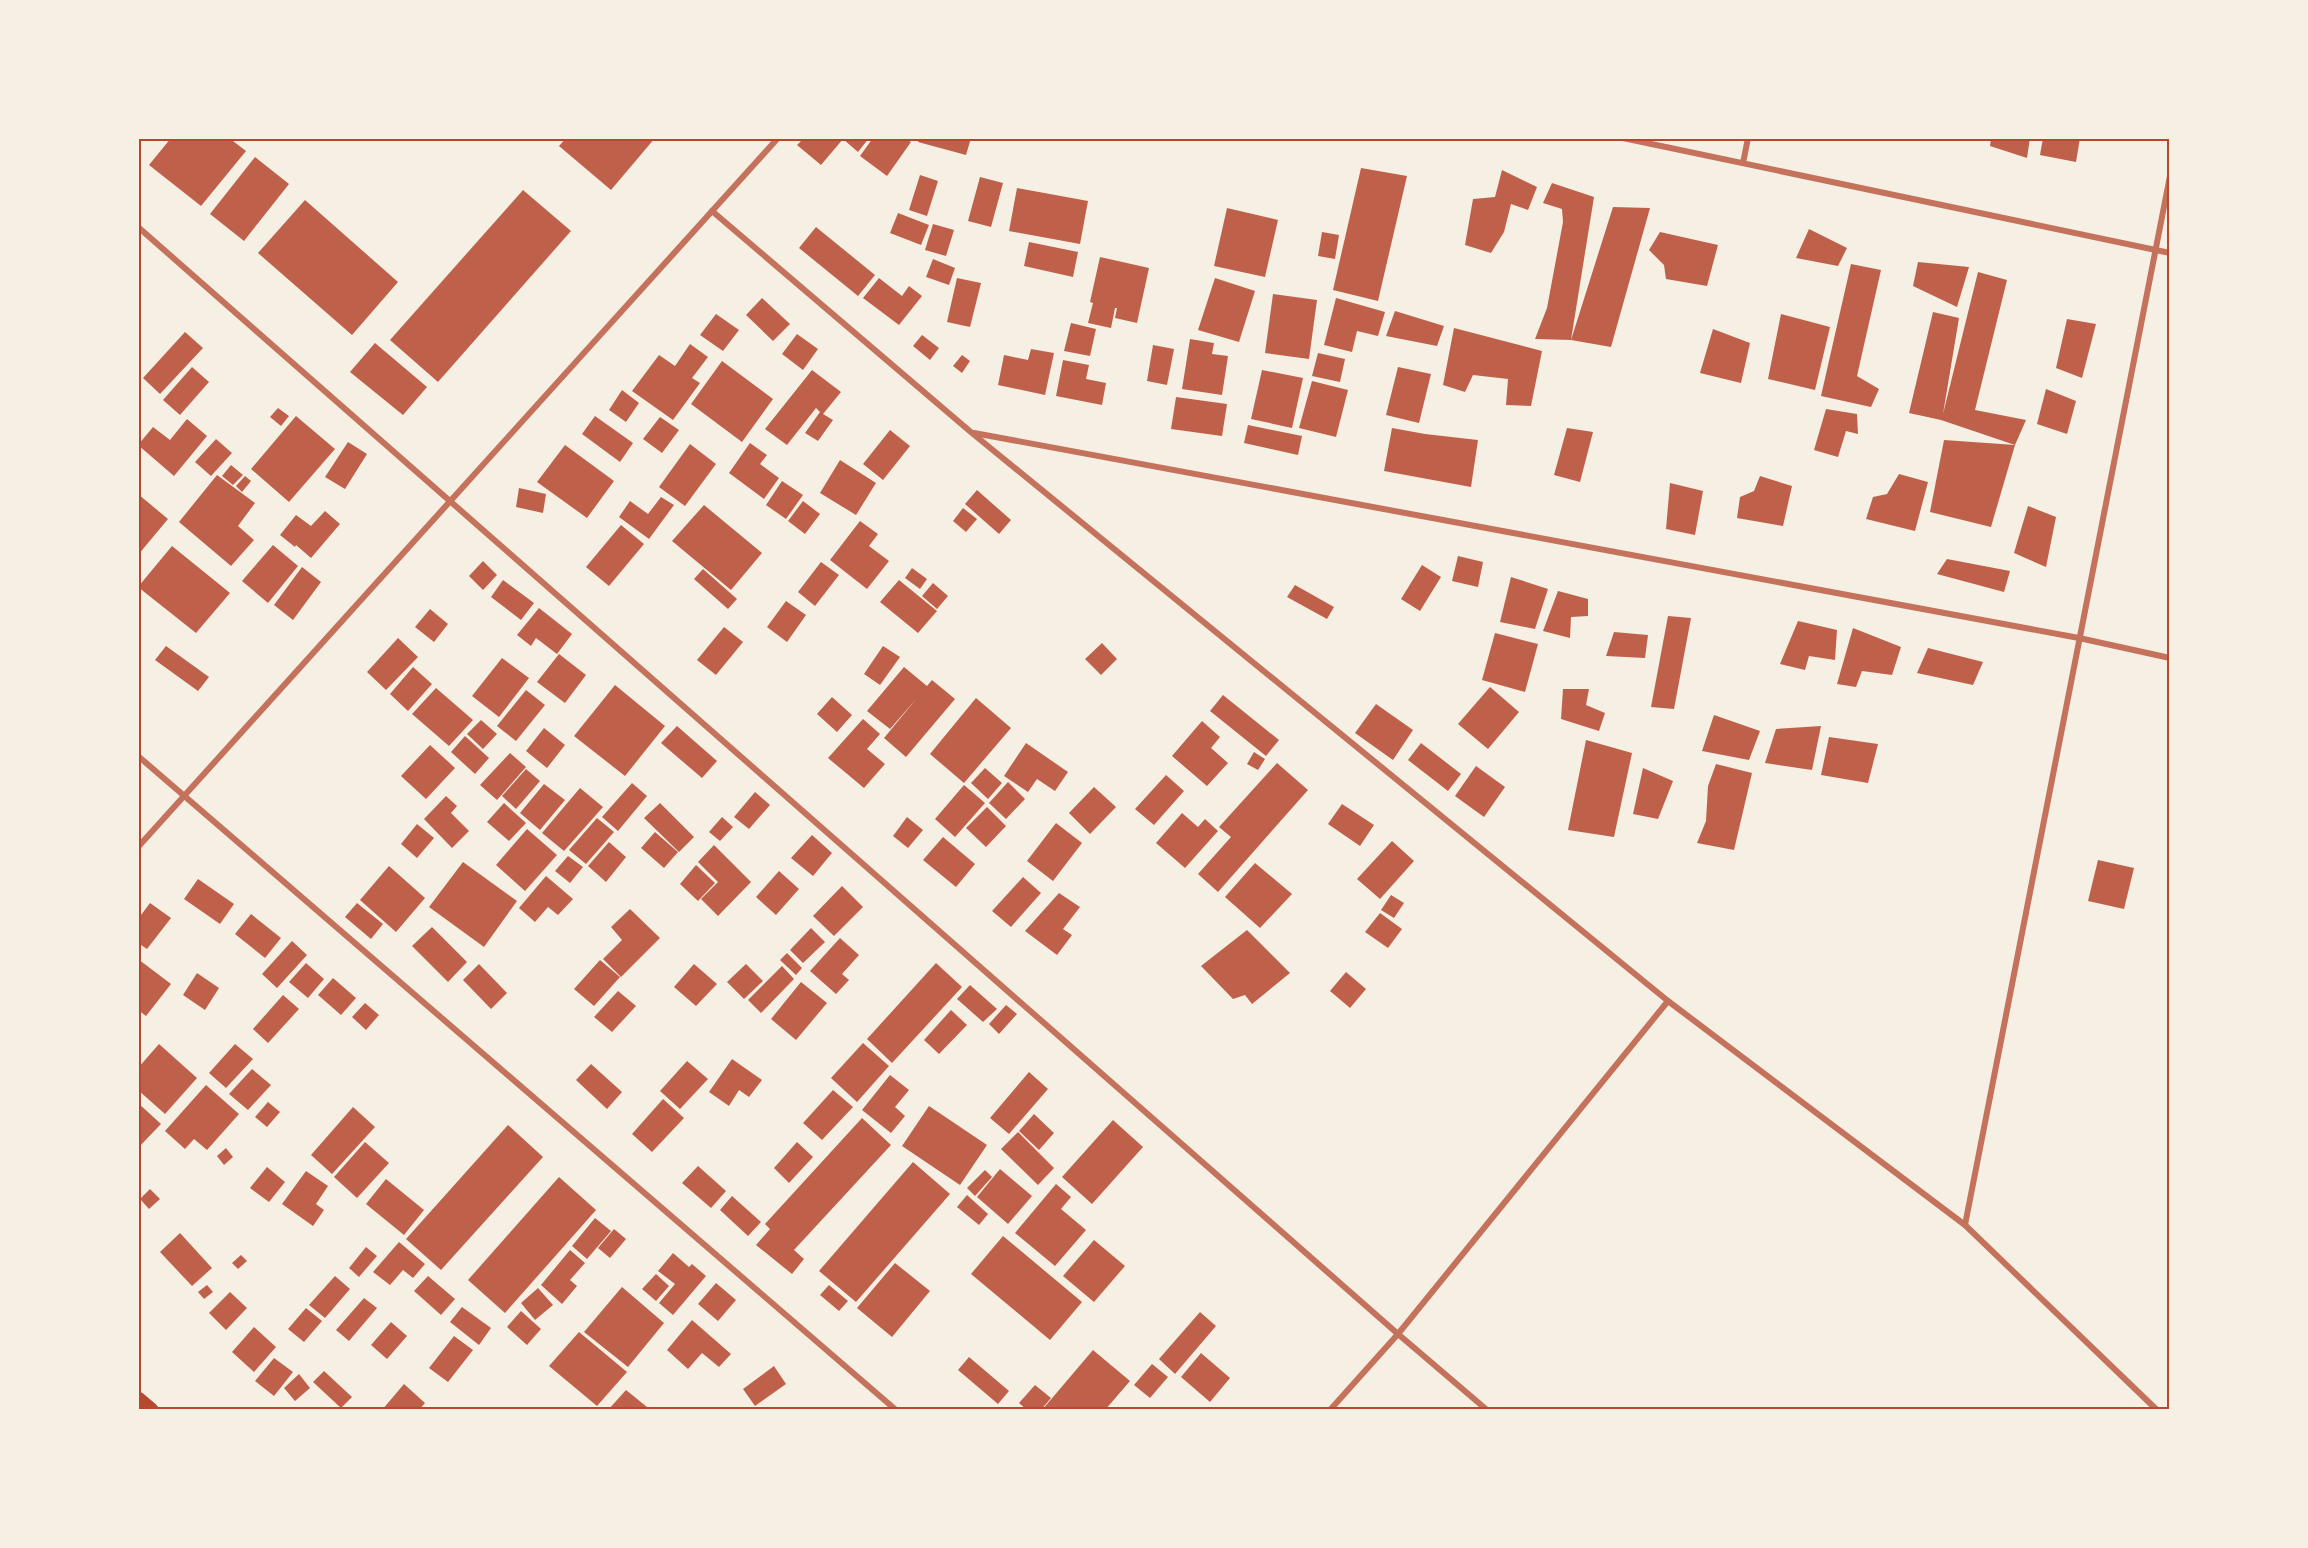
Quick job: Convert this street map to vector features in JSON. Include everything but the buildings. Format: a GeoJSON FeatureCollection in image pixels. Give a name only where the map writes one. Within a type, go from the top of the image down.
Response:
{"type":"FeatureCollection","features":[{"type":"Feature","properties":{"kind":"main road"},"geometry":{"type":"LineString","coordinates":[[138,1399],[151,1410]]}},
{"type":"Feature","properties":{"kind":"street"},"geometry":{"type":"LineString","coordinates":[[138,847],[778,138]]}},
{"type":"Feature","properties":{"kind":"street"},"geometry":{"type":"LineString","coordinates":[[1623,138],[2170,253]]}},
{"type":"Feature","properties":{"kind":"street"},"geometry":{"type":"LineString","coordinates":[[1743,163],[1748,138]]}},
{"type":"Feature","properties":{"kind":"street"},"geometry":{"type":"LineString","coordinates":[[1965,1225],[2170,176]]}},
{"type":"Feature","properties":{"kind":"street"},"geometry":{"type":"LineString","coordinates":[[712,211],[972,433],[1668,1001],[1965,1225],[2157,1410]]}},
{"type":"Feature","properties":{"kind":"street"},"geometry":{"type":"LineString","coordinates":[[138,227],[1487,1410]]}},
{"type":"Feature","properties":{"kind":"street"},"geometry":{"type":"LineString","coordinates":[[972,433],[2079,638],[2170,658]]}},
{"type":"Feature","properties":{"kind":"street"},"geometry":{"type":"LineString","coordinates":[[138,756],[896,1410]]}},
{"type":"Feature","properties":{"kind":"street"},"geometry":{"type":"LineString","coordinates":[[1330,1410],[1398,1334],[1668,1001]]}}]}
